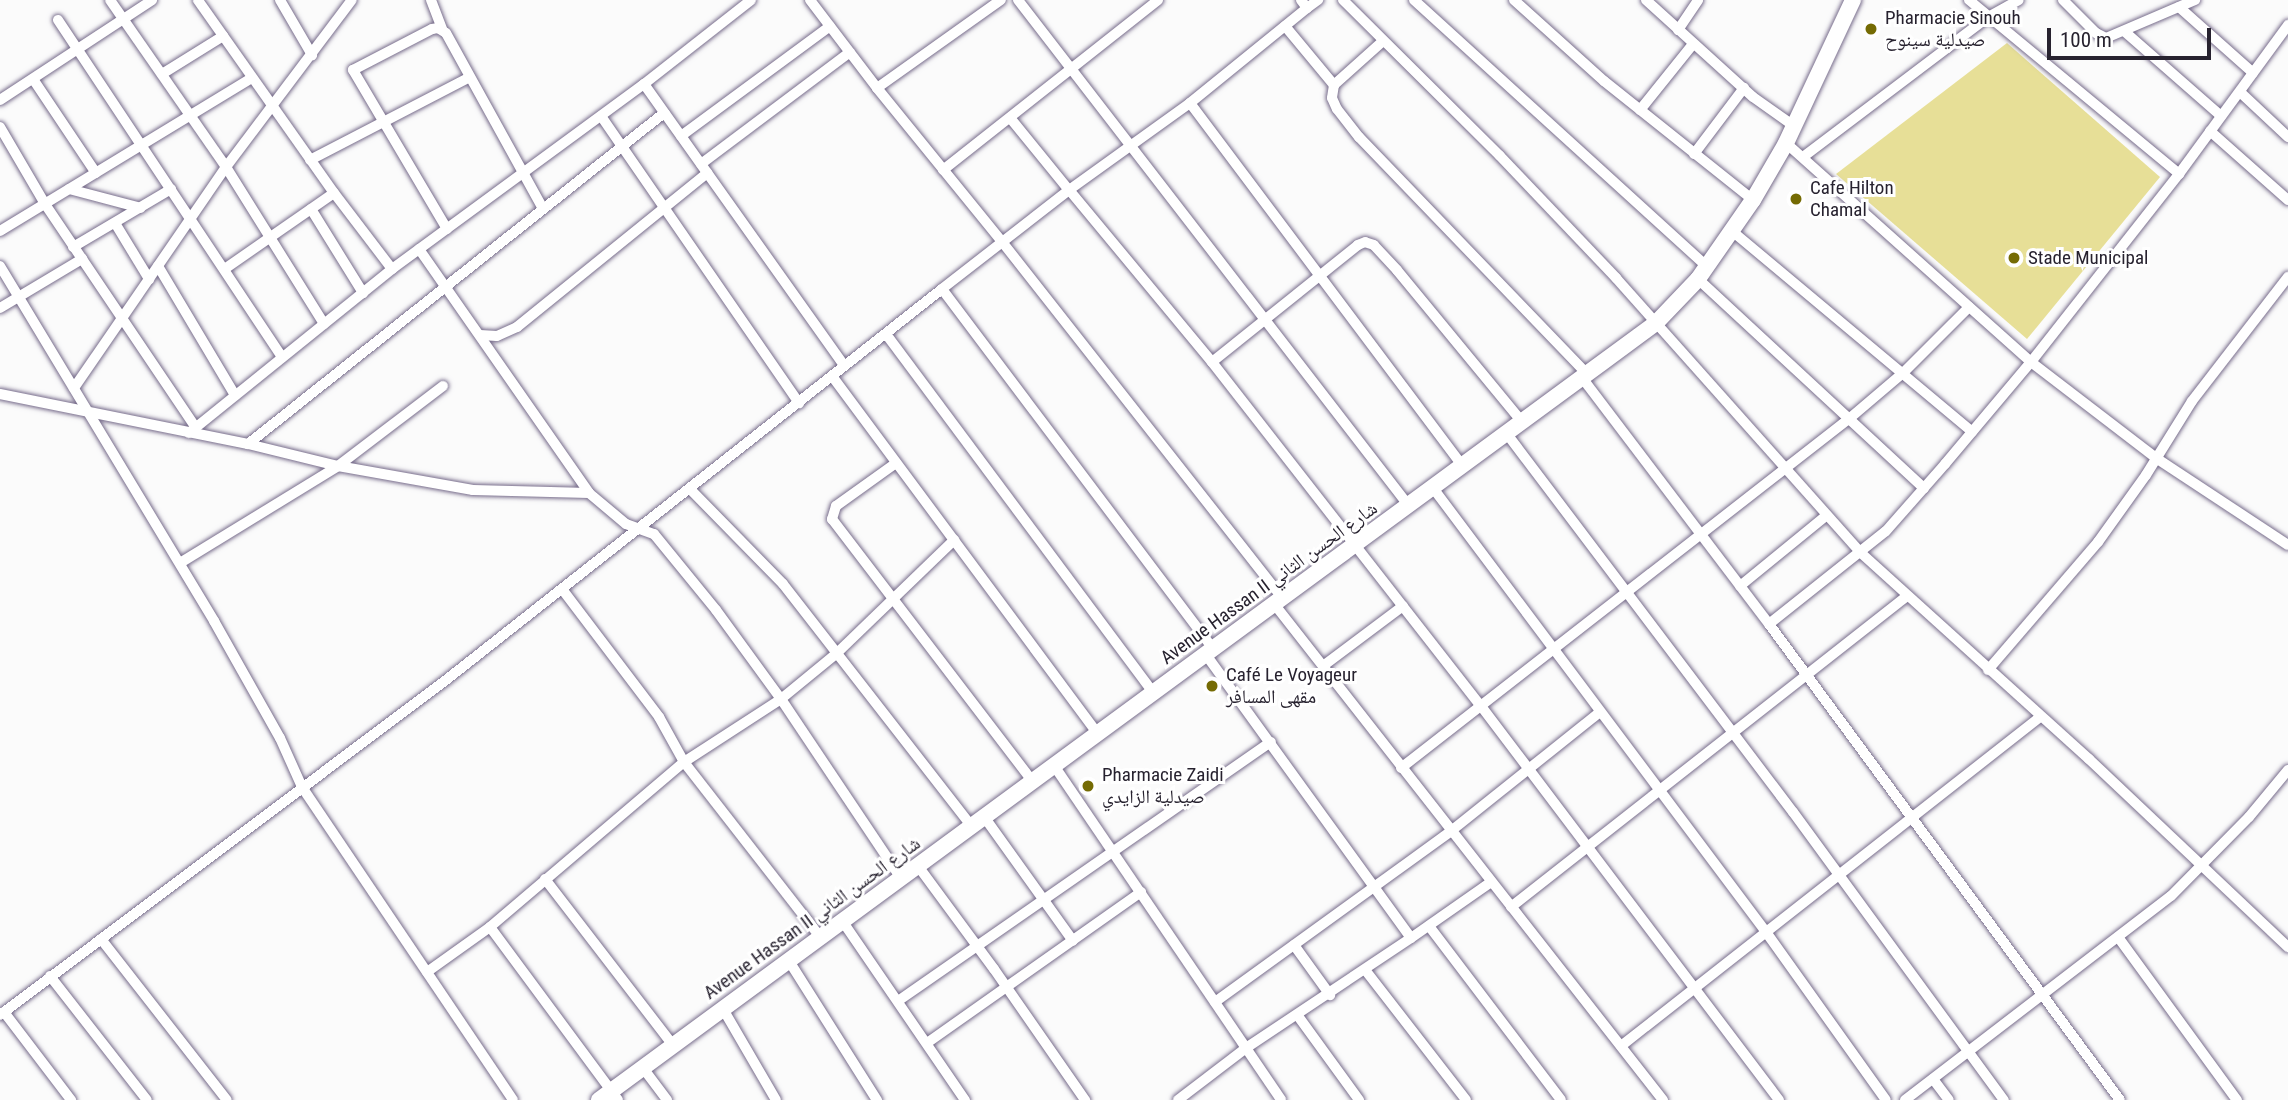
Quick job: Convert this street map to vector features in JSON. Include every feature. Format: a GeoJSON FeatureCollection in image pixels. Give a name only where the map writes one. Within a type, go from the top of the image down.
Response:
{"type":"FeatureCollection","features":[{"type":"Feature","properties":{"kind":"main road","name":"Avenue Hassan II شارع الحسن الثاني"},"geometry":{"type":"LineString","coordinates":[[610,1097],[673,1045],[1656,323],[1702,273],[1753,200],[1786,143],[1847,2]]}},
{"type":"Feature","properties":{"kind":"street"},"geometry":{"type":"LineString","coordinates":[[110,0],[226,167],[324,324]]}},
{"type":"Feature","properties":{"kind":"street"},"geometry":{"type":"LineString","coordinates":[[0,100],[152,0]]}},
{"type":"Feature","properties":{"kind":"street"},"geometry":{"type":"LineString","coordinates":[[198,0],[310,160],[392,269]]}},
{"type":"Feature","properties":{"kind":"street"},"geometry":{"type":"LineString","coordinates":[[280,0],[312,55]]}},
{"type":"Feature","properties":{"kind":"street"},"geometry":{"type":"LineString","coordinates":[[74,388],[226,167],[274,108],[352,0]]}},
{"type":"Feature","properties":{"kind":"street"},"geometry":{"type":"LineString","coordinates":[[431,0],[442,29],[543,209]]}},
{"type":"Feature","properties":{"kind":"street"},"geometry":{"type":"LineString","coordinates":[[192,429],[392,269],[644,84],[751,0]]}},
{"type":"Feature","properties":{"kind":"street"},"geometry":{"type":"LineString","coordinates":[[810,0],[877,88],[1003,243],[1279,602],[1323,666],[1401,768],[1663,1100]]}},
{"type":"Feature","properties":{"kind":"street"},"geometry":{"type":"LineString","coordinates":[[877,88],[1001,0]]}},
{"type":"Feature","properties":{"kind":"street"},"geometry":{"type":"LineString","coordinates":[[1018,0],[1409,506]]}},
{"type":"Feature","properties":{"kind":"street"},"geometry":{"type":"LineString","coordinates":[[943,170],[1011,119],[1158,0]]}},
{"type":"Feature","properties":{"kind":"street"},"geometry":{"type":"LineString","coordinates":[[71,1100],[2,1014],[562,589],[1069,190],[1190,103],[1285,26],[1304,4],[1318,0]]}},
{"type":"Feature","properties":{"kind":"street"},"geometry":{"type":"LineString","coordinates":[[1343,0],[1500,156],[1656,323],[1861,553],[2288,947]]}},
{"type":"Feature","properties":{"kind":"street"},"geometry":{"type":"LineString","coordinates":[[1414,0],[1924,488]]}},
{"type":"Feature","properties":{"kind":"street"},"geometry":{"type":"LineString","coordinates":[[1514,0],[1640,110],[1753,200]]}},
{"type":"Feature","properties":{"kind":"street"},"geometry":{"type":"LineString","coordinates":[[1646,0],[1744,88],[1794,126]]}},
{"type":"Feature","properties":{"kind":"street"},"geometry":{"type":"LineString","coordinates":[[1678,30],[1698,0]]}},
{"type":"Feature","properties":{"kind":"street"},"geometry":{"type":"LineString","coordinates":[[1969,0],[2179,174]]}},
{"type":"Feature","properties":{"kind":"street"},"geometry":{"type":"LineString","coordinates":[[1803,157],[1988,17],[2019,0]]}},
{"type":"Feature","properties":{"kind":"street"},"geometry":{"type":"LineString","coordinates":[[2063,0],[2101,37],[2112,37],[2195,0]]}},
{"type":"Feature","properties":{"kind":"street"},"geometry":{"type":"LineString","coordinates":[[2179,7],[2253,73]]}},
{"type":"Feature","properties":{"kind":"street"},"geometry":{"type":"LineString","coordinates":[[58,20],[226,268],[282,357]]}},
{"type":"Feature","properties":{"kind":"street"},"geometry":{"type":"LineString","coordinates":[[1769,624],[1861,553],[1924,488],[2031,362],[2179,174],[2288,25]]}},
{"type":"Feature","properties":{"kind":"street"},"geometry":{"type":"LineString","coordinates":[[681,136],[830,26]]}},
{"type":"Feature","properties":{"kind":"street"},"geometry":{"type":"LineString","coordinates":[[1285,26],[1334,85]]}},
{"type":"Feature","properties":{"kind":"street"},"geometry":{"type":"LineString","coordinates":[[442,29],[432,29],[353,70],[447,229]]}},
{"type":"Feature","properties":{"kind":"street"},"geometry":{"type":"LineString","coordinates":[[2124,31],[2221,116]]}},
{"type":"Feature","properties":{"kind":"street"},"geometry":{"type":"LineString","coordinates":[[162,74],[223,36]]}},
{"type":"Feature","properties":{"kind":"street"},"geometry":{"type":"LineString","coordinates":[[1383,41],[1334,85],[1332,97],[1337,109],[1359,136],[1585,377],[1700,537],[1769,624],[2120,1100]]}},
{"type":"Feature","properties":{"kind":"street"},"geometry":{"type":"LineString","coordinates":[[1640,110],[1693,44]]}},
{"type":"Feature","properties":{"kind":"street"},"geometry":{"type":"LineString","coordinates":[[480,335],[497,336],[517,327],[665,205],[704,169],[850,52]]}},
{"type":"Feature","properties":{"kind":"street"},"geometry":{"type":"LineString","coordinates":[[310,160],[470,77]]}},
{"type":"Feature","properties":{"kind":"street"},"geometry":{"type":"LineString","coordinates":[[0,231],[252,78]]}},
{"type":"Feature","properties":{"kind":"street"},"geometry":{"type":"LineString","coordinates":[[33,79],[96,173]]}},
{"type":"Feature","properties":{"kind":"street"},"geometry":{"type":"LineString","coordinates":[[644,84],[845,365]]}},
{"type":"Feature","properties":{"kind":"street"},"geometry":{"type":"LineString","coordinates":[[1694,154],[1744,88]]}},
{"type":"Feature","properties":{"kind":"street"},"geometry":{"type":"LineString","coordinates":[[2240,92],[2288,138]]}},
{"type":"Feature","properties":{"kind":"street"},"geometry":{"type":"LineString","coordinates":[[1190,103],[1463,466]]}},
{"type":"Feature","properties":{"kind":"street"},"geometry":{"type":"LineString","coordinates":[[248,444],[664,113]]}},
{"type":"Feature","properties":{"kind":"street"},"geometry":{"type":"LineString","coordinates":[[601,116],[624,145],[799,403]]}},
{"type":"Feature","properties":{"kind":"street"},"geometry":{"type":"LineString","coordinates":[[1011,119],[1212,362],[1481,706],[1526,770],[1696,988],[1779,1100]]}},
{"type":"Feature","properties":{"kind":"street"},"geometry":{"type":"LineString","coordinates":[[0,127],[45,204],[122,318],[192,429]]}},
{"type":"Feature","properties":{"kind":"street"},"geometry":{"type":"LineString","coordinates":[[2210,131],[2288,200]]}},
{"type":"Feature","properties":{"kind":"street"},"geometry":{"type":"LineString","coordinates":[[1786,143],[2031,362],[2156,458],[2288,545]]}},
{"type":"Feature","properties":{"kind":"street"},"geometry":{"type":"LineString","coordinates":[[73,247],[172,189]]}},
{"type":"Feature","properties":{"kind":"street"},"geometry":{"type":"LineString","coordinates":[[69,190],[141,208]]}},
{"type":"Feature","properties":{"kind":"street"},"geometry":{"type":"LineString","coordinates":[[226,268],[334,193]]}},
{"type":"Feature","properties":{"kind":"street"},"geometry":{"type":"LineString","coordinates":[[311,209],[363,293]]}},
{"type":"Feature","properties":{"kind":"street"},"geometry":{"type":"LineString","coordinates":[[115,223],[149,279]]}},
{"type":"Feature","properties":{"kind":"street"},"geometry":{"type":"LineString","coordinates":[[1732,231],[1904,372],[1972,432]]}},
{"type":"Feature","properties":{"kind":"street"},"geometry":{"type":"LineString","coordinates":[[1212,362],[1358,245],[1366,242],[1374,245],[1523,423]]}},
{"type":"Feature","properties":{"kind":"street"},"geometry":{"type":"LineString","coordinates":[[419,249],[589,493],[626,524],[654,534],[716,610],[781,699],[901,878]]}},
{"type":"Feature","properties":{"kind":"street"},"geometry":{"type":"LineString","coordinates":[[0,308],[82,259]]}},
{"type":"Feature","properties":{"kind":"street"},"geometry":{"type":"LineString","coordinates":[[0,266],[180,563],[280,738],[302,787],[513,1100]]}},
{"type":"Feature","properties":{"kind":"street"},"geometry":{"type":"LineString","coordinates":[[158,266],[235,395]]}},
{"type":"Feature","properties":{"kind":"street"},"geometry":{"type":"LineString","coordinates":[[1988,670],[2098,542],[2192,401],[2288,277]]}},
{"type":"Feature","properties":{"kind":"street"},"geometry":{"type":"LineString","coordinates":[[942,289],[1210,652],[1271,743],[1411,938]]}},
{"type":"Feature","properties":{"kind":"street"},"geometry":{"type":"LineString","coordinates":[[1401,768],[1850,418],[1904,372],[1969,307]]}},
{"type":"Feature","properties":{"kind":"street"},"geometry":{"type":"LineString","coordinates":[[886,334],[1154,693]]}},
{"type":"Feature","properties":{"kind":"street"},"geometry":{"type":"LineString","coordinates":[[832,376],[1098,734]]}},
{"type":"Feature","properties":{"kind":"street"},"geometry":{"type":"LineString","coordinates":[[180,563],[338,466],[443,386]]}},
{"type":"Feature","properties":{"kind":"street"},"geometry":{"type":"LineString","coordinates":[[0,394],[192,429],[338,466],[473,490],[589,493]]}},
{"type":"Feature","properties":{"kind":"street"},"geometry":{"type":"LineString","coordinates":[[1507,434],[1840,876],[1914,981],[2004,1100]]}},
{"type":"Feature","properties":{"kind":"street"},"geometry":{"type":"LineString","coordinates":[[896,463],[832,512],[837,527],[1033,782]]}},
{"type":"Feature","properties":{"kind":"street"},"geometry":{"type":"LineString","coordinates":[[1433,488],[1599,713],[1766,932],[1886,1100]]}},
{"type":"Feature","properties":{"kind":"street"},"geometry":{"type":"LineString","coordinates":[[690,489],[783,584],[837,653],[1042,898],[1073,941]]}},
{"type":"Feature","properties":{"kind":"street"},"geometry":{"type":"LineString","coordinates":[[1740,586],[1827,515]]}},
{"type":"Feature","properties":{"kind":"street"},"geometry":{"type":"LineString","coordinates":[[427,972],[490,927],[684,762],[781,699],[837,653],[954,540]]}},
{"type":"Feature","properties":{"kind":"street"},"geometry":{"type":"LineString","coordinates":[[562,589],[659,717],[684,762],[821,938]]}},
{"type":"Feature","properties":{"kind":"street"},"geometry":{"type":"LineString","coordinates":[[1511,907],[1907,596]]}},
{"type":"Feature","properties":{"kind":"street"},"geometry":{"type":"LineString","coordinates":[[1323,666],[1403,606]]}},
{"type":"Feature","properties":{"kind":"street"},"geometry":{"type":"LineString","coordinates":[[1215,1002],[1451,831],[1599,713]]}},
{"type":"Feature","properties":{"kind":"street"},"geometry":{"type":"LineString","coordinates":[[1621,1046],[2040,717]]}},
{"type":"Feature","properties":{"kind":"street"},"geometry":{"type":"LineString","coordinates":[[898,1002],[1042,898],[1271,743]]}},
{"type":"Feature","properties":{"kind":"street"},"geometry":{"type":"LineString","coordinates":[[1055,767],[1281,1100]]}},
{"type":"Feature","properties":{"kind":"street"},"geometry":{"type":"LineString","coordinates":[[1905,1100],[2171,896],[2249,817],[2288,770]]}},
{"type":"Feature","properties":{"kind":"street"},"geometry":{"type":"LineString","coordinates":[[918,866],[1007,987],[1085,1100]]}},
{"type":"Feature","properties":{"kind":"street"},"geometry":{"type":"LineString","coordinates":[[545,879],[673,1045]]}},
{"type":"Feature","properties":{"kind":"street"},"geometry":{"type":"LineString","coordinates":[[1178,1100],[1246,1048],[1366,971],[1491,882]]}},
{"type":"Feature","properties":{"kind":"street"},"geometry":{"type":"LineString","coordinates":[[927,1043],[1141,892]]}},
{"type":"Feature","properties":{"kind":"street"},"geometry":{"type":"LineString","coordinates":[[843,922],[965,1100]]}},
{"type":"Feature","properties":{"kind":"street"},"geometry":{"type":"LineString","coordinates":[[1429,926],[1561,1100]]}},
{"type":"Feature","properties":{"kind":"street"},"geometry":{"type":"LineString","coordinates":[[490,927],[610,1097]]}},
{"type":"Feature","properties":{"kind":"street"},"geometry":{"type":"LineString","coordinates":[[2118,937],[2237,1100]]}},
{"type":"Feature","properties":{"kind":"street"},"geometry":{"type":"LineString","coordinates":[[101,939],[227,1100]]}},
{"type":"Feature","properties":{"kind":"street"},"geometry":{"type":"LineString","coordinates":[[1294,945],[1330,995]]}},
{"type":"Feature","properties":{"kind":"street"},"geometry":{"type":"LineString","coordinates":[[789,961],[877,1100]]}},
{"type":"Feature","properties":{"kind":"street"},"geometry":{"type":"LineString","coordinates":[[1366,971],[1466,1100]]}},
{"type":"Feature","properties":{"kind":"street"},"geometry":{"type":"LineString","coordinates":[[50,976],[147,1100]]}},
{"type":"Feature","properties":{"kind":"street"},"geometry":{"type":"LineString","coordinates":[[723,1009],[776,1100]]}},
{"type":"Feature","properties":{"kind":"street"},"geometry":{"type":"LineString","coordinates":[[1298,1016],[1359,1100]]}},
{"type":"Feature","properties":{"kind":"street"},"geometry":{"type":"LineString","coordinates":[[643,1068],[667,1100]]}},
{"type":"Feature","properties":{"kind":"street"},"geometry":{"type":"LineString","coordinates":[[1933,1079],[1949,1100]]}},
{"type":"Feature","properties":{"kind":"shaded area","name":"Stade Municipal"},"geometry":{"type":"Polygon","coordinates":[[[2007,43],[2160,177],[2027,339],[1836,174],[2007,43]]]}},
{"type":"Feature","properties":{"kind":"place","name":"Pharmacie Sinouh صيدلية سينوح"},"geometry":{"type":"Point","coordinates":[1871,29]}},
{"type":"Feature","properties":{"kind":"place","name":"Cafe Hilton Chamal"},"geometry":{"type":"Point","coordinates":[1796,199]}},
{"type":"Feature","properties":{"kind":"place","name":"Stade Municipal"},"geometry":{"type":"Point","coordinates":[2014,258]}},
{"type":"Feature","properties":{"kind":"place","name":"Café Le Voyageur مقهى المسافر"},"geometry":{"type":"Point","coordinates":[1212,686]}},
{"type":"Feature","properties":{"kind":"place","name":"Pharmacie Zaidi صيدلية الزايدي"},"geometry":{"type":"Point","coordinates":[1088,786]}}]}
